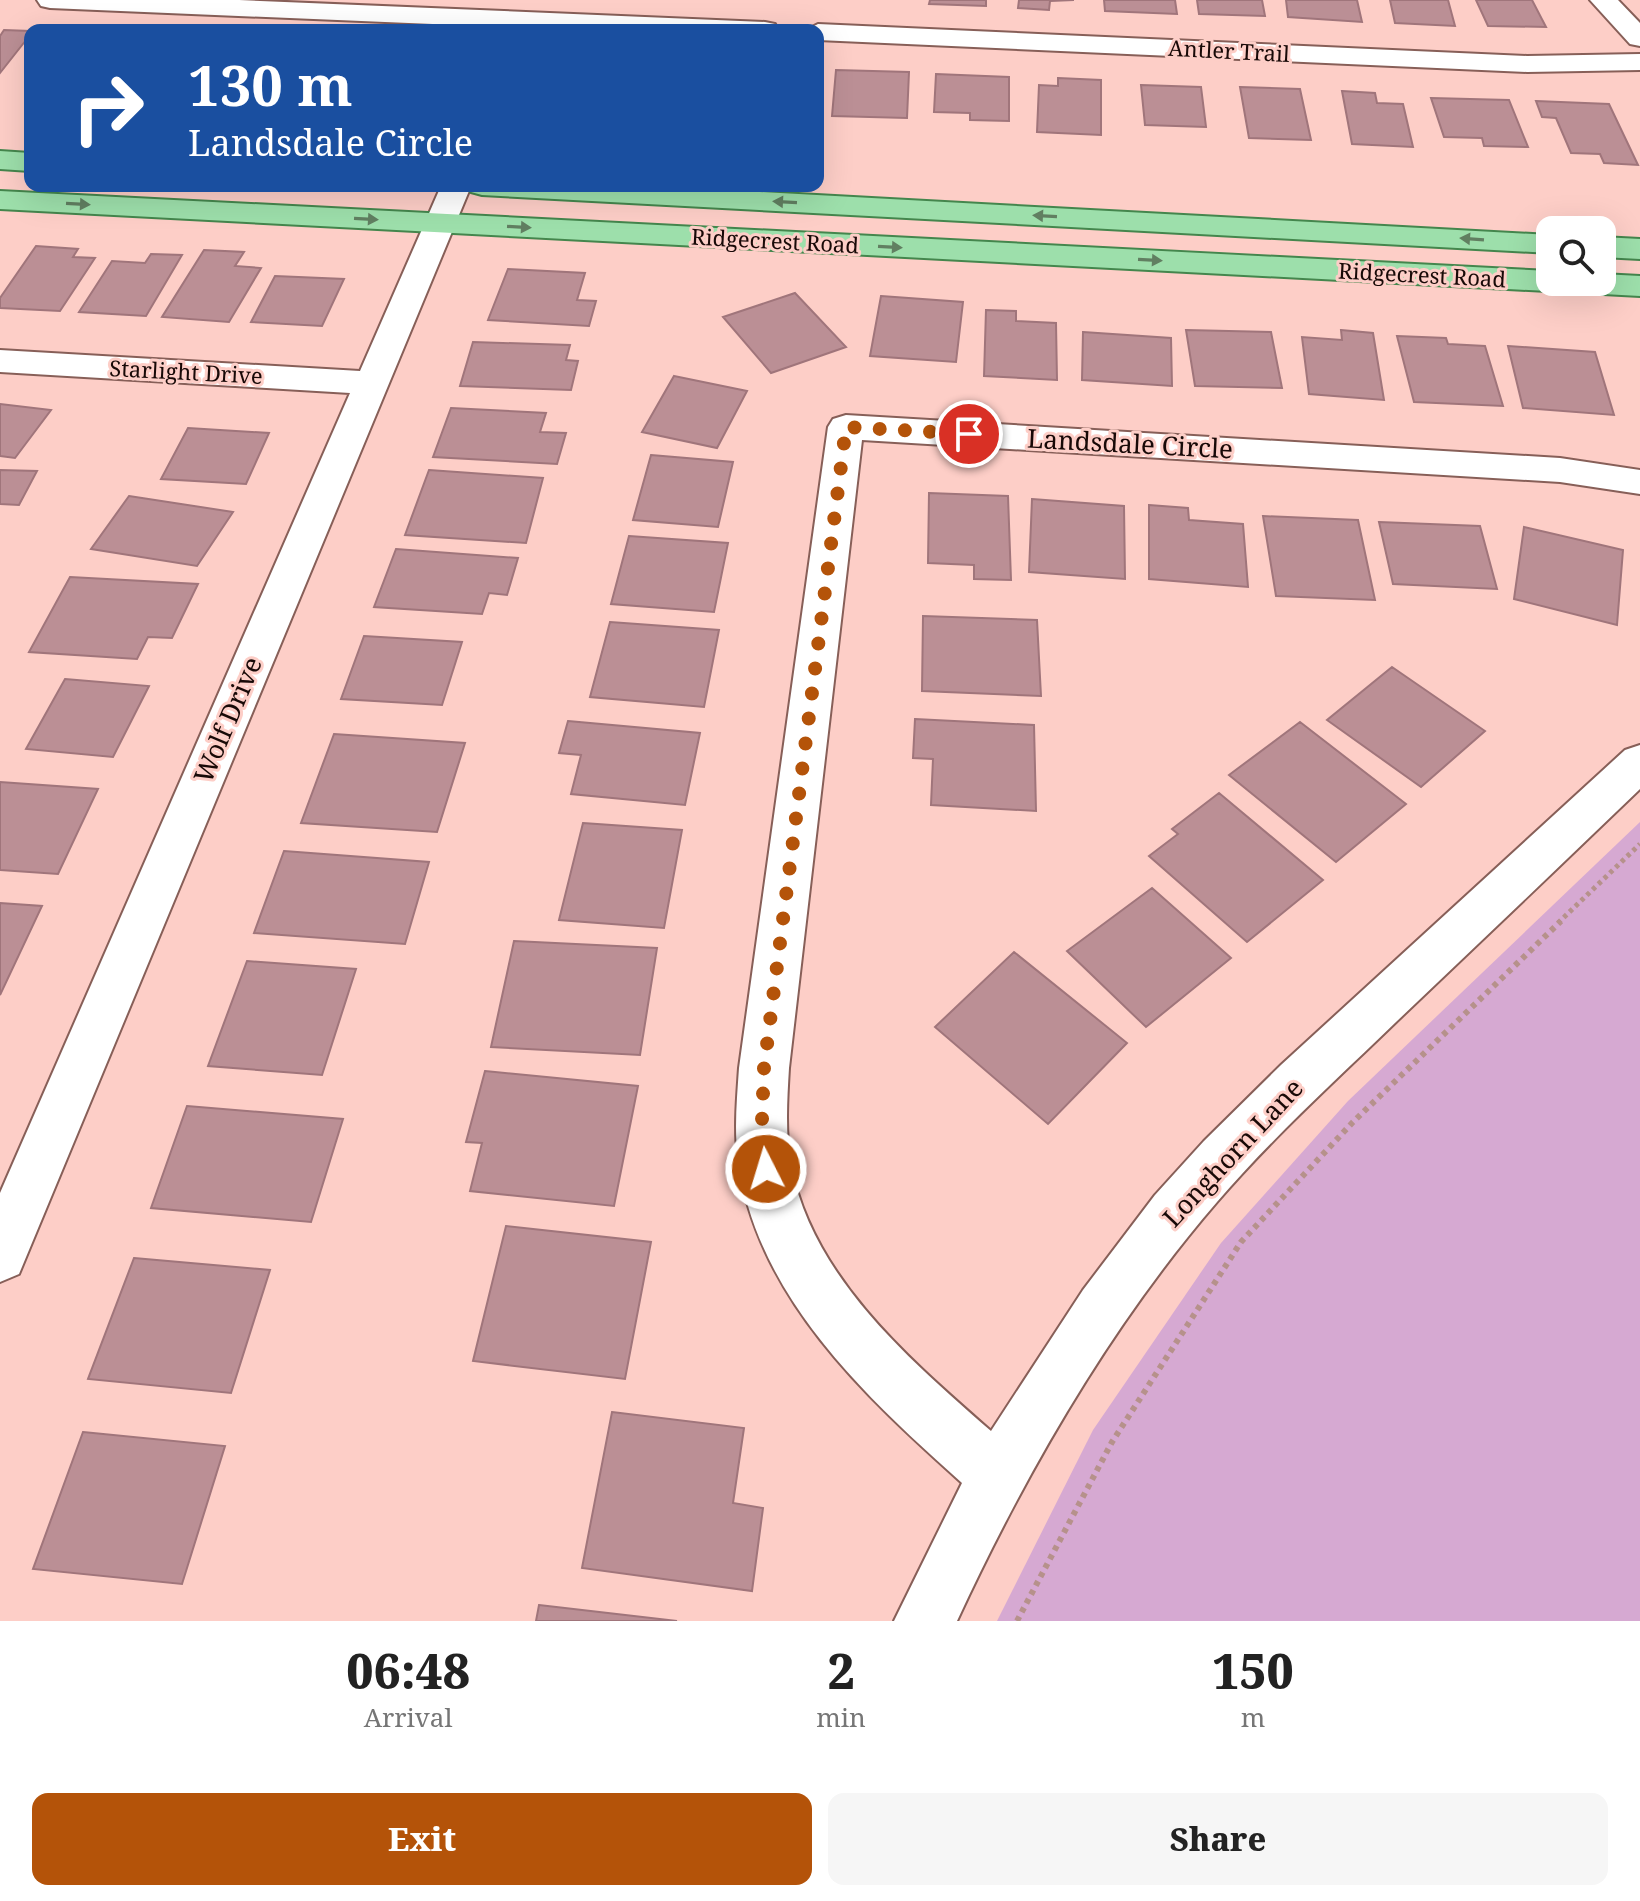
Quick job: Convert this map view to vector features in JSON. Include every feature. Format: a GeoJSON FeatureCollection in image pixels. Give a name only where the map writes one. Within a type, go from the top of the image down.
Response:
{"type":"FeatureCollection","features":[{"type":"Feature","properties":{"kind":"main road"},"geometry":{"type":"LineString","coordinates":[[0,160],[24,162]]}},
{"type":"Feature","properties":{"kind":"main road","name":"Ridgecrest Road"},"geometry":{"type":"LineString","coordinates":[[592,192],[1536,243]]}},
{"type":"Feature","properties":{"kind":"main road","name":"Ridgecrest Road"},"geometry":{"type":"LineString","coordinates":[[0,200],[449,205],[1536,280]]}},
{"type":"Feature","properties":{"kind":"main road"},"geometry":{"type":"LineString","coordinates":[[1616,248],[1640,249]]}},
{"type":"Feature","properties":{"kind":"main road"},"geometry":{"type":"LineString","coordinates":[[1616,285],[1640,286]]}},
{"type":"Feature","properties":{"kind":"street"},"geometry":{"type":"LineString","coordinates":[[50,0],[523,16],[661,24]]}},
{"type":"Feature","properties":{"kind":"street"},"geometry":{"type":"LineString","coordinates":[[1603,0],[1640,38]]}},
{"type":"Feature","properties":{"kind":"street","name":"Antler Trail"},"geometry":{"type":"LineString","coordinates":[[824,32],[1527,64],[1640,62]]}},
{"type":"Feature","properties":{"kind":"street","name":"Wolf Drive"},"geometry":{"type":"LineString","coordinates":[[0,1255],[449,205]]}},
{"type":"Feature","properties":{"kind":"street","name":"Starlight Drive"},"geometry":{"type":"LineString","coordinates":[[0,361],[373,383]]}},
{"type":"Feature","properties":{"kind":"street","name":"Landsdale Circle"},"geometry":{"type":"LineString","coordinates":[[997,1475],[902,1390],[831,1310],[798,1260],[778,1216],[766,1169],[762,1120],[764,1068],[846,427],[1560,470],[1640,482]]}},
{"type":"Feature","properties":{"kind":"street","name":"Longhorn Lane"},"geometry":{"type":"LineString","coordinates":[[925,1621],[997,1475],[1059,1372],[1120,1283],[1176,1212],[1277,1102],[1640,762]]}},
{"type":"Feature","properties":{"kind":"path"},"geometry":{"type":"LineString","coordinates":[[1017,1621],[1112,1442],[1241,1242],[1353,1122],[1640,844]]}},
{"type":"Feature","properties":{"kind":"shaded area"},"geometry":{"type":"Polygon","coordinates":[[[1640,822],[1640,1621],[997,1621],[1093,1430],[1221,1243],[1348,1101],[1640,822]]]}},
{"type":"Feature","properties":{"kind":"building"},"geometry":{"type":"Polygon","coordinates":[[[930,0],[986,0],[986,6],[929,4],[930,0]]]}},
{"type":"Feature","properties":{"kind":"building"},"geometry":{"type":"Polygon","coordinates":[[[1019,0],[1074,0],[1050,1],[1049,10],[1018,8],[1019,0]]]}},
{"type":"Feature","properties":{"kind":"building"},"geometry":{"type":"Polygon","coordinates":[[[1104,0],[1175,0],[1177,14],[1105,11],[1104,0]]]}},
{"type":"Feature","properties":{"kind":"building"},"geometry":{"type":"Polygon","coordinates":[[[1197,0],[1262,0],[1265,16],[1199,14],[1197,0]]]}},
{"type":"Feature","properties":{"kind":"building"},"geometry":{"type":"Polygon","coordinates":[[[1286,0],[1357,0],[1362,22],[1288,17],[1286,0]]]}},
{"type":"Feature","properties":{"kind":"building"},"geometry":{"type":"Polygon","coordinates":[[[1390,0],[1448,0],[1455,26],[1395,23],[1390,0]]]}},
{"type":"Feature","properties":{"kind":"building"},"geometry":{"type":"Polygon","coordinates":[[[1476,0],[1532,0],[1546,27],[1488,26],[1476,0]]]}},
{"type":"Feature","properties":{"kind":"building"},"geometry":{"type":"Polygon","coordinates":[[[4,30],[24,31],[24,43],[0,73],[0,36],[4,30]]]}},
{"type":"Feature","properties":{"kind":"building"},"geometry":{"type":"Polygon","coordinates":[[[836,70],[909,72],[907,118],[832,116],[836,70]]]}},
{"type":"Feature","properties":{"kind":"building"},"geometry":{"type":"Polygon","coordinates":[[[936,74],[1009,77],[1009,121],[970,120],[970,113],[934,112],[936,74]]]}},
{"type":"Feature","properties":{"kind":"building"},"geometry":{"type":"Polygon","coordinates":[[[1058,78],[1101,80],[1101,135],[1037,132],[1039,85],[1058,86],[1058,78]]]}},
{"type":"Feature","properties":{"kind":"building"},"geometry":{"type":"Polygon","coordinates":[[[1141,85],[1201,87],[1206,127],[1145,125],[1141,85]]]}},
{"type":"Feature","properties":{"kind":"building"},"geometry":{"type":"Polygon","coordinates":[[[1240,87],[1300,89],[1311,140],[1249,138],[1240,87]]]}},
{"type":"Feature","properties":{"kind":"building"},"geometry":{"type":"Polygon","coordinates":[[[1342,91],[1375,93],[1377,103],[1403,104],[1413,147],[1352,144],[1342,91]]]}},
{"type":"Feature","properties":{"kind":"building"},"geometry":{"type":"Polygon","coordinates":[[[1431,98],[1509,100],[1528,147],[1484,146],[1482,138],[1444,137],[1431,98]]]}},
{"type":"Feature","properties":{"kind":"building"},"geometry":{"type":"Polygon","coordinates":[[[1536,101],[1609,104],[1638,165],[1604,163],[1600,154],[1571,153],[1556,118],[1542,117],[1536,101]]]}},
{"type":"Feature","properties":{"kind":"building"},"geometry":{"type":"Polygon","coordinates":[[[36,246],[78,249],[73,257],[95,258],[60,311],[0,308],[0,298],[36,246]]]}},
{"type":"Feature","properties":{"kind":"building"},"geometry":{"type":"Polygon","coordinates":[[[204,250],[244,252],[235,266],[261,268],[229,322],[162,317],[204,250]]]}},
{"type":"Feature","properties":{"kind":"building"},"geometry":{"type":"Polygon","coordinates":[[[151,254],[182,255],[146,316],[79,312],[112,261],[145,263],[151,254]]]}},
{"type":"Feature","properties":{"kind":"building"},"geometry":{"type":"Polygon","coordinates":[[[508,269],[585,273],[577,300],[596,301],[589,326],[488,320],[508,269]]]}},
{"type":"Feature","properties":{"kind":"building"},"geometry":{"type":"Polygon","coordinates":[[[275,276],[344,279],[322,326],[251,322],[275,276]]]}},
{"type":"Feature","properties":{"kind":"building"},"geometry":{"type":"Polygon","coordinates":[[[795,293],[846,347],[771,373],[723,317],[795,293]]]}},
{"type":"Feature","properties":{"kind":"building"},"geometry":{"type":"Polygon","coordinates":[[[881,296],[963,302],[956,362],[870,356],[881,296]]]}},
{"type":"Feature","properties":{"kind":"building"},"geometry":{"type":"Polygon","coordinates":[[[986,310],[1016,311],[1016,321],[1056,323],[1057,380],[984,376],[986,310]]]}},
{"type":"Feature","properties":{"kind":"building"},"geometry":{"type":"Polygon","coordinates":[[[1186,330],[1271,332],[1282,388],[1195,386],[1186,330]]]}},
{"type":"Feature","properties":{"kind":"building"},"geometry":{"type":"Polygon","coordinates":[[[1341,330],[1373,333],[1384,400],[1309,394],[1302,337],[1342,340],[1341,330]]]}},
{"type":"Feature","properties":{"kind":"building"},"geometry":{"type":"Polygon","coordinates":[[[1083,332],[1171,338],[1172,386],[1082,380],[1083,332]]]}},
{"type":"Feature","properties":{"kind":"building"},"geometry":{"type":"Polygon","coordinates":[[[1397,336],[1446,338],[1448,344],[1485,346],[1503,406],[1414,402],[1397,336]]]}},
{"type":"Feature","properties":{"kind":"building"},"geometry":{"type":"Polygon","coordinates":[[[473,342],[570,345],[566,360],[578,361],[571,390],[460,386],[473,342]]]}},
{"type":"Feature","properties":{"kind":"building"},"geometry":{"type":"Polygon","coordinates":[[[1508,346],[1595,352],[1614,415],[1523,408],[1508,346]]]}},
{"type":"Feature","properties":{"kind":"building"},"geometry":{"type":"Polygon","coordinates":[[[674,376],[747,391],[717,448],[642,432],[674,376]]]}},
{"type":"Feature","properties":{"kind":"building"},"geometry":{"type":"Polygon","coordinates":[[[0,404],[51,410],[15,458],[0,456],[0,404]]]}},
{"type":"Feature","properties":{"kind":"building"},"geometry":{"type":"Polygon","coordinates":[[[451,408],[546,413],[540,432],[566,433],[557,464],[433,457],[451,408]]]}},
{"type":"Feature","properties":{"kind":"building"},"geometry":{"type":"Polygon","coordinates":[[[188,428],[269,433],[246,484],[161,479],[188,428]]]}},
{"type":"Feature","properties":{"kind":"building"},"geometry":{"type":"Polygon","coordinates":[[[651,455],[733,462],[718,527],[633,520],[651,455]]]}},
{"type":"Feature","properties":{"kind":"building"},"geometry":{"type":"Polygon","coordinates":[[[0,470],[37,471],[19,505],[0,504],[0,470]]]}},
{"type":"Feature","properties":{"kind":"building"},"geometry":{"type":"Polygon","coordinates":[[[429,470],[543,478],[526,543],[405,535],[429,470]]]}},
{"type":"Feature","properties":{"kind":"building"},"geometry":{"type":"Polygon","coordinates":[[[929,493],[1008,496],[1011,580],[974,579],[974,565],[928,563],[929,493]]]}},
{"type":"Feature","properties":{"kind":"building"},"geometry":{"type":"Polygon","coordinates":[[[129,496],[233,512],[197,566],[91,549],[129,496]]]}},
{"type":"Feature","properties":{"kind":"building"},"geometry":{"type":"Polygon","coordinates":[[[1032,499],[1124,506],[1125,579],[1029,572],[1032,499]]]}},
{"type":"Feature","properties":{"kind":"building"},"geometry":{"type":"Polygon","coordinates":[[[1149,505],[1188,508],[1189,520],[1243,524],[1248,587],[1149,579],[1149,505]]]}},
{"type":"Feature","properties":{"kind":"building"},"geometry":{"type":"Polygon","coordinates":[[[1263,516],[1358,520],[1375,600],[1276,596],[1263,516]]]}},
{"type":"Feature","properties":{"kind":"building"},"geometry":{"type":"Polygon","coordinates":[[[1379,522],[1480,526],[1497,589],[1393,584],[1379,522]]]}},
{"type":"Feature","properties":{"kind":"building"},"geometry":{"type":"Polygon","coordinates":[[[1524,527],[1623,550],[1617,625],[1514,599],[1524,527]]]}},
{"type":"Feature","properties":{"kind":"building"},"geometry":{"type":"Polygon","coordinates":[[[629,536],[728,543],[714,612],[611,604],[629,536]]]}},
{"type":"Feature","properties":{"kind":"building"},"geometry":{"type":"Polygon","coordinates":[[[396,549],[518,558],[507,595],[489,593],[482,614],[374,607],[396,549]]]}},
{"type":"Feature","properties":{"kind":"building"},"geometry":{"type":"Polygon","coordinates":[[[70,577],[198,584],[172,638],[148,637],[137,659],[29,652],[70,577]]]}},
{"type":"Feature","properties":{"kind":"building"},"geometry":{"type":"Polygon","coordinates":[[[923,616],[1037,620],[1041,696],[922,691],[923,616]]]}},
{"type":"Feature","properties":{"kind":"building"},"geometry":{"type":"Polygon","coordinates":[[[610,622],[719,630],[704,707],[590,697],[610,622]]]}},
{"type":"Feature","properties":{"kind":"building"},"geometry":{"type":"Polygon","coordinates":[[[364,636],[462,642],[442,705],[341,699],[364,636]]]}},
{"type":"Feature","properties":{"kind":"building"},"geometry":{"type":"Polygon","coordinates":[[[1392,667],[1485,731],[1421,787],[1327,720],[1392,667]]]}},
{"type":"Feature","properties":{"kind":"building"},"geometry":{"type":"Polygon","coordinates":[[[65,679],[149,686],[113,757],[26,749],[65,679]]]}},
{"type":"Feature","properties":{"kind":"building"},"geometry":{"type":"Polygon","coordinates":[[[915,719],[1034,725],[1036,811],[931,805],[933,759],[913,758],[915,719]]]}},
{"type":"Feature","properties":{"kind":"building"},"geometry":{"type":"Polygon","coordinates":[[[568,721],[700,733],[685,805],[571,794],[581,755],[559,753],[568,721]]]}},
{"type":"Feature","properties":{"kind":"building"},"geometry":{"type":"Polygon","coordinates":[[[1300,722],[1406,804],[1336,862],[1229,775],[1300,722]]]}},
{"type":"Feature","properties":{"kind":"building"},"geometry":{"type":"Polygon","coordinates":[[[334,734],[465,743],[437,832],[301,823],[334,734]]]}},
{"type":"Feature","properties":{"kind":"building"},"geometry":{"type":"Polygon","coordinates":[[[0,782],[98,789],[58,874],[0,870],[0,782]]]}},
{"type":"Feature","properties":{"kind":"building"},"geometry":{"type":"Polygon","coordinates":[[[1219,793],[1323,880],[1247,942],[1149,856],[1178,834],[1172,829],[1219,793]]]}},
{"type":"Feature","properties":{"kind":"building"},"geometry":{"type":"Polygon","coordinates":[[[583,823],[682,830],[664,928],[559,920],[583,823]]]}},
{"type":"Feature","properties":{"kind":"building"},"geometry":{"type":"Polygon","coordinates":[[[284,851],[429,862],[405,944],[254,933],[284,851]]]}},
{"type":"Feature","properties":{"kind":"building"},"geometry":{"type":"Polygon","coordinates":[[[1152,888],[1231,958],[1146,1027],[1067,951],[1152,888]]]}},
{"type":"Feature","properties":{"kind":"building"},"geometry":{"type":"Polygon","coordinates":[[[0,903],[42,906],[0,995],[0,903]]]}},
{"type":"Feature","properties":{"kind":"building"},"geometry":{"type":"Polygon","coordinates":[[[514,941],[657,948],[640,1055],[491,1047],[514,941]]]}},
{"type":"Feature","properties":{"kind":"building"},"geometry":{"type":"Polygon","coordinates":[[[1014,952],[1127,1043],[1048,1124],[935,1027],[1014,952]]]}},
{"type":"Feature","properties":{"kind":"building"},"geometry":{"type":"Polygon","coordinates":[[[247,961],[356,969],[322,1075],[208,1066],[247,961]]]}},
{"type":"Feature","properties":{"kind":"building"},"geometry":{"type":"Polygon","coordinates":[[[485,1071],[638,1086],[614,1206],[470,1191],[482,1143],[466,1142],[485,1071]]]}},
{"type":"Feature","properties":{"kind":"building"},"geometry":{"type":"Polygon","coordinates":[[[187,1106],[343,1119],[311,1222],[151,1208],[187,1106]]]}},
{"type":"Feature","properties":{"kind":"building"},"geometry":{"type":"Polygon","coordinates":[[[506,1226],[651,1242],[625,1379],[473,1361],[506,1226]]]}},
{"type":"Feature","properties":{"kind":"building"},"geometry":{"type":"Polygon","coordinates":[[[134,1258],[270,1270],[231,1393],[88,1379],[134,1258]]]}},
{"type":"Feature","properties":{"kind":"building"},"geometry":{"type":"Polygon","coordinates":[[[612,1412],[744,1428],[733,1503],[763,1508],[752,1591],[582,1568],[612,1412]]]}},
{"type":"Feature","properties":{"kind":"building"},"geometry":{"type":"Polygon","coordinates":[[[83,1432],[225,1446],[182,1584],[33,1569],[83,1432]]]}},
{"type":"Feature","properties":{"kind":"building"},"geometry":{"type":"Polygon","coordinates":[[[539,1605],[677,1621],[536,1621],[539,1605]]]}},
{"type":"Feature","properties":{"kind":"route"},"geometry":{"type":"LineString","coordinates":[[766,1169],[762,1120],[764,1068],[846,427],[969,434]]}}]}
